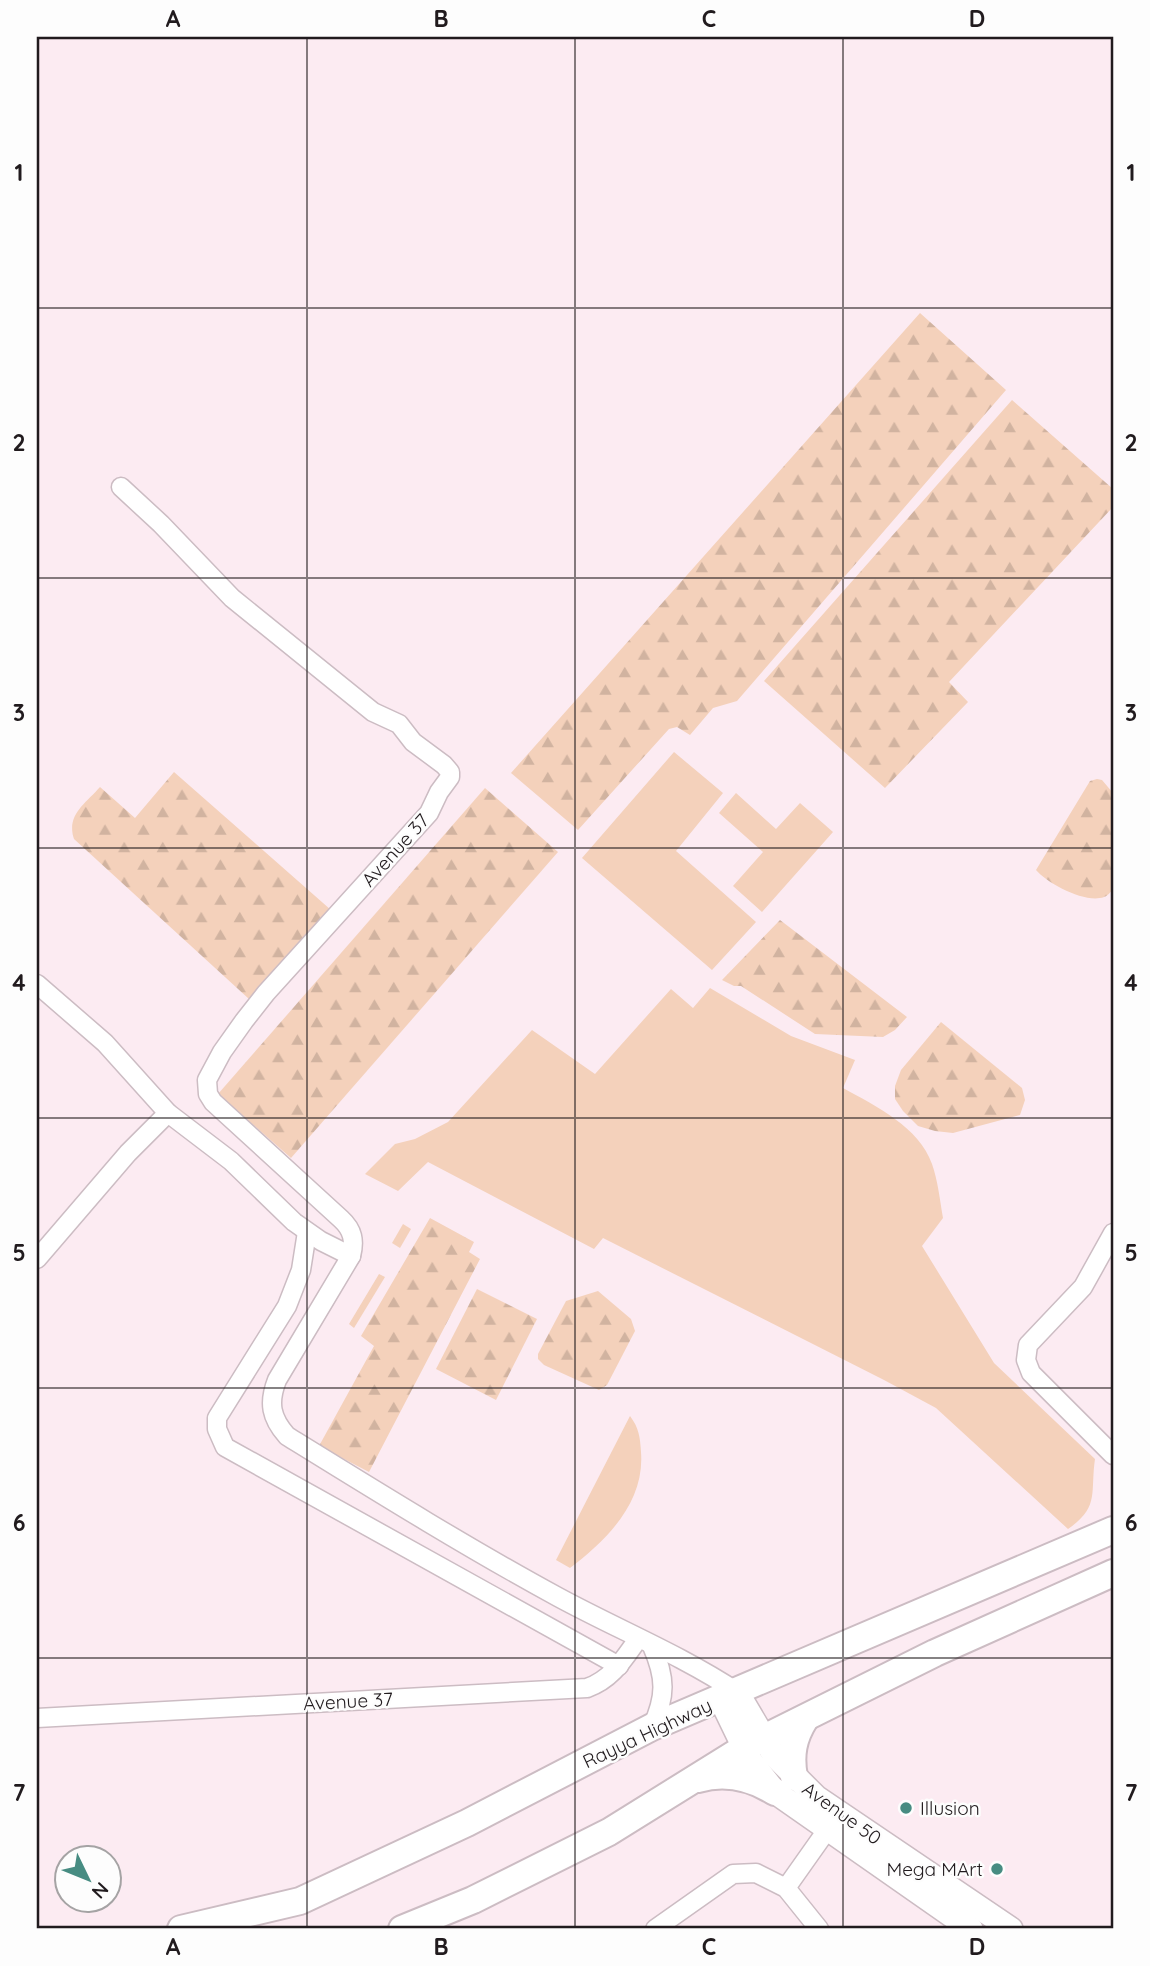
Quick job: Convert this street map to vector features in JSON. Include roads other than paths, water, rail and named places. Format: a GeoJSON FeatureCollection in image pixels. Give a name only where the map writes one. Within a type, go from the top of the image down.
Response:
{"type":"FeatureCollection","features":[{"type":"Feature","properties":{"kind":"main road","name":"Rayya Highway"},"geometry":{"type":"LineString","coordinates":[[181,1929],[300,1901],[467,1824],[652,1727],[1112,1529]]}},
{"type":"Feature","properties":{"kind":"main road"},"geometry":{"type":"LineString","coordinates":[[402,1929],[474,1900],[609,1832],[753,1744],[935,1653],[1113,1573]]}},
{"type":"Feature","properties":{"kind":"main road"},"geometry":{"type":"LineString","coordinates":[[681,1787],[707,1776],[736,1776],[784,1784],[792,1765],[794,1741],[805,1719]]}},
{"type":"Feature","properties":{"kind":"street","name":"Avenue 37"},"geometry":{"type":"LineString","coordinates":[[121,487],[161,524],[232,598],[373,712],[399,724],[414,742],[450,772],[429,813],[266,993],[244,1021],[222,1052],[206,1085],[213,1102],[347,1224],[353,1240],[351,1256]]}},
{"type":"Feature","properties":{"kind":"street"},"geometry":{"type":"LineString","coordinates":[[37,984],[105,1043],[168,1113],[223,1155],[307,1232],[351,1256],[277,1380],[271,1395],[271,1410],[277,1424],[288,1436],[556,1596],[696,1667],[728,1695]]}},
{"type":"Feature","properties":{"kind":"street"},"geometry":{"type":"LineString","coordinates":[[37,1259],[128,1153],[168,1113]]}},
{"type":"Feature","properties":{"kind":"street"},"geometry":{"type":"LineString","coordinates":[[307,1232],[301,1270],[287,1306],[217,1418],[219,1439],[225,1447],[619,1666]]}},
{"type":"Feature","properties":{"kind":"street"},"geometry":{"type":"LineString","coordinates":[[1113,1233],[1083,1287],[1060,1314],[1033,1339],[1026,1352],[1026,1360],[1031,1373],[1113,1455]]}},
{"type":"Feature","properties":{"kind":"street","name":"Avenue 37"},"geometry":{"type":"LineString","coordinates":[[37,1718],[573,1690],[602,1683],[645,1643]]}},
{"type":"Feature","properties":{"kind":"street"},"geometry":{"type":"LineString","coordinates":[[645,1643],[661,1665],[663,1686],[660,1707],[652,1727]]}},
{"type":"Feature","properties":{"kind":"street","name":"Avenue 50"},"geometry":{"type":"LineString","coordinates":[[728,1695],[753,1744],[784,1784],[827,1830],[965,1922],[1011,1929]]}},
{"type":"Feature","properties":{"kind":"street","name":"Avenue 50"},"geometry":{"type":"LineString","coordinates":[[784,1784],[816,1797],[965,1922]]}},
{"type":"Feature","properties":{"kind":"street"},"geometry":{"type":"LineString","coordinates":[[786,1888],[827,1830]]}},
{"type":"Feature","properties":{"kind":"street"},"geometry":{"type":"LineString","coordinates":[[654,1929],[733,1874],[756,1873],[786,1888],[819,1929]]}},
{"type":"Feature","properties":{"kind":"place","name":"Illusion"},"geometry":{"type":"Point","coordinates":[906,1808]}},
{"type":"Feature","properties":{"kind":"place","name":"Mega MArt"},"geometry":{"type":"Point","coordinates":[997,1869]}}]}
